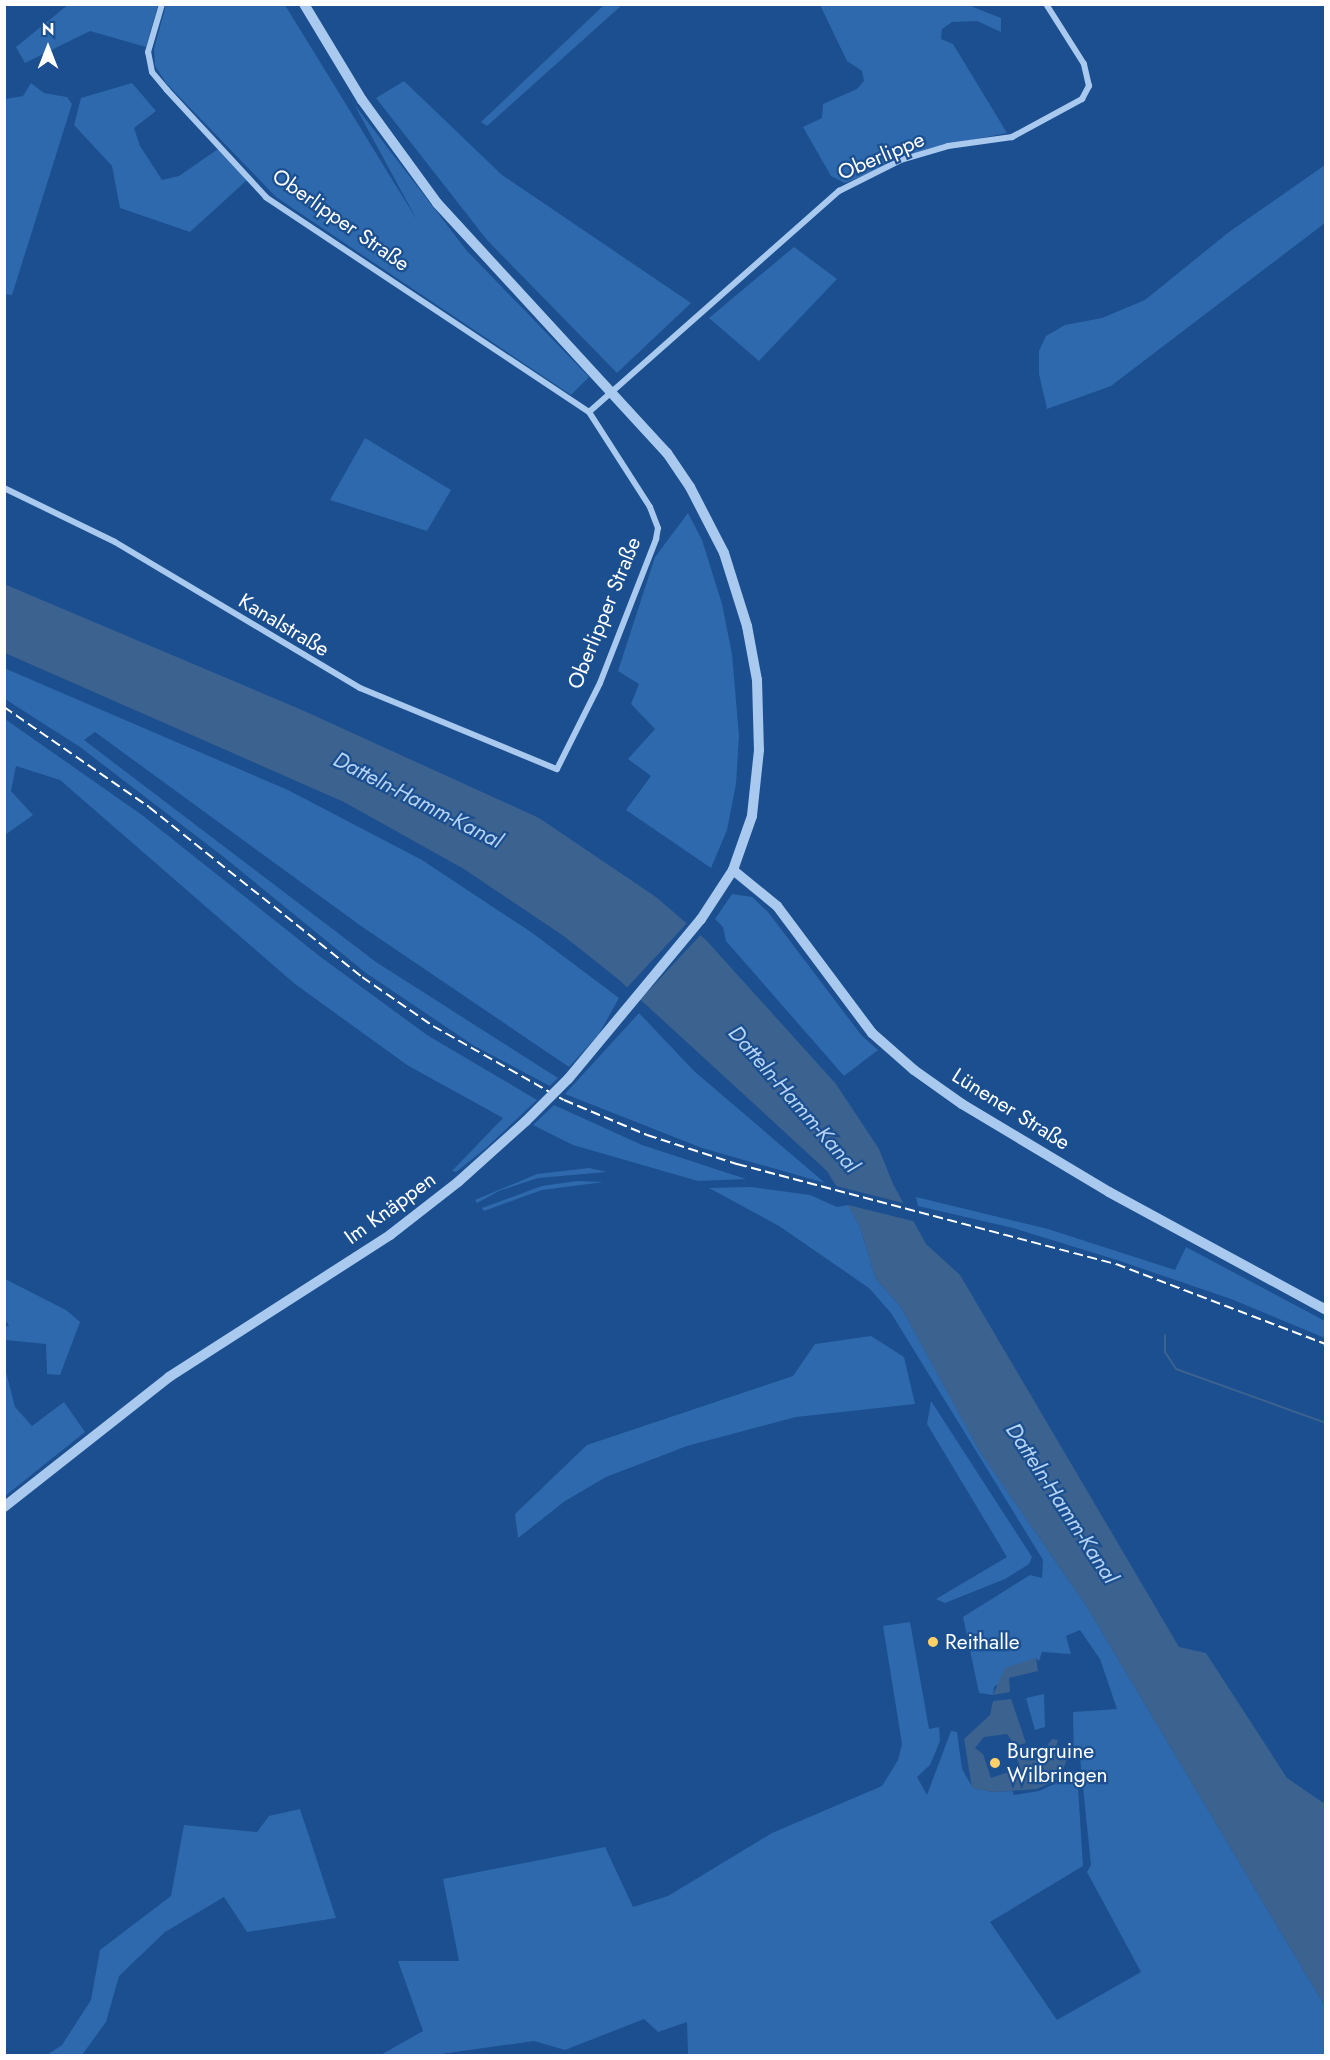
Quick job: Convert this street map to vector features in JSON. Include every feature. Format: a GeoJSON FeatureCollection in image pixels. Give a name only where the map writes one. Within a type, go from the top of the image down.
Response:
{"type":"FeatureCollection","features":[{"type":"Feature","properties":{"kind":"street","name":"Oberlipper Straße"},"geometry":{"type":"LineString","coordinates":[[162,4],[148,51],[152,72],[267,197],[589,411],[650,507],[658,528],[600,683],[556,769]]}},
{"type":"Feature","properties":{"kind":"street"},"geometry":{"type":"LineString","coordinates":[[304,4],[362,100],[437,203],[482,256],[647,428],[690,487],[724,553],[747,626],[757,680],[759,750],[752,816],[733,870]]}},
{"type":"Feature","properties":{"kind":"street","name":"Oberlippe"},"geometry":{"type":"LineString","coordinates":[[612,390],[839,191],[911,157],[948,146],[1012,137],[1082,99],[1089,86],[1084,64],[1046,4]]}},
{"type":"Feature","properties":{"kind":"street"},"geometry":{"type":"LineString","coordinates":[[589,411],[612,390]]}},
{"type":"Feature","properties":{"kind":"street","name":"Kanalstraße"},"geometry":{"type":"LineString","coordinates":[[4,488],[115,542],[360,688],[556,769]]}},
{"type":"Feature","properties":{"kind":"street","name":"Im Knäppen"},"geometry":{"type":"LineString","coordinates":[[4,1507],[169,1377],[390,1235],[458,1182],[526,1122],[568,1079],[701,919],[733,870]]}},
{"type":"Feature","properties":{"kind":"street","name":"Lünener Straße"},"geometry":{"type":"LineString","coordinates":[[733,870],[777,906],[872,1033],[914,1070],[962,1104],[1109,1192],[1326,1310]]}},
{"type":"Feature","properties":{"kind":"shaded area"},"geometry":{"type":"Polygon","coordinates":[[[69,4],[158,5],[146,47],[90,31],[25,63],[16,47],[69,4]]]}},
{"type":"Feature","properties":{"kind":"shaded area"},"geometry":{"type":"Polygon","coordinates":[[[166,5],[285,5],[417,220],[354,104],[467,251],[589,377],[571,395],[276,197],[166,83],[155,66],[154,49],[166,5]]]}},
{"type":"Feature","properties":{"kind":"shaded area"},"geometry":{"type":"Polygon","coordinates":[[[604,5],[622,5],[487,126],[481,122],[604,5]]]}},
{"type":"Feature","properties":{"kind":"shaded area"},"geometry":{"type":"Polygon","coordinates":[[[820,5],[968,5],[1001,18],[1001,32],[977,21],[952,22],[942,29],[941,39],[953,44],[1007,133],[931,148],[845,183],[831,176],[803,127],[822,118],[823,104],[857,89],[864,81],[862,71],[847,61],[820,5]]]}},
{"type":"Feature","properties":{"kind":"shaded area"},"geometry":{"type":"Polygon","coordinates":[[[404,81],[502,175],[691,303],[617,373],[487,240],[376,98],[404,81]]]}},
{"type":"Feature","properties":{"kind":"shaded area"},"geometry":{"type":"Polygon","coordinates":[[[31,83],[44,93],[67,97],[72,104],[12,295],[4,294],[5,99],[23,96],[31,83]]]}},
{"type":"Feature","properties":{"kind":"shaded area"},"geometry":{"type":"Polygon","coordinates":[[[132,83],[156,111],[134,128],[140,146],[162,180],[179,176],[218,149],[247,180],[190,232],[120,208],[112,166],[74,125],[81,98],[132,83]]]}},
{"type":"Feature","properties":{"kind":"shaded area"},"geometry":{"type":"Polygon","coordinates":[[[1325,165],[1325,223],[1111,386],[1047,409],[1039,374],[1039,351],[1046,336],[1065,325],[1102,318],[1145,300],[1229,232],[1325,165]]]}},
{"type":"Feature","properties":{"kind":"shaded area"},"geometry":{"type":"Polygon","coordinates":[[[794,247],[837,279],[759,361],[709,318],[794,247]]]}},
{"type":"Feature","properties":{"kind":"shaded area"},"geometry":{"type":"Polygon","coordinates":[[[365,438],[451,490],[427,531],[330,500],[365,438]]]}},
{"type":"Feature","properties":{"kind":"shaded area"},"geometry":{"type":"Polygon","coordinates":[[[688,513],[702,540],[722,604],[732,654],[739,736],[736,784],[727,830],[711,868],[626,810],[651,776],[628,759],[655,729],[631,704],[639,684],[618,671],[655,557],[688,513]]]}},
{"type":"Feature","properties":{"kind":"shaded area"},"geometry":{"type":"Polygon","coordinates":[[[4,668],[288,790],[422,860],[531,932],[619,998],[599,1034],[569,1067],[361,926],[95,732],[84,740],[376,962],[558,1078],[550,1086],[473,1045],[366,973],[225,858],[80,747],[5,699],[4,668]]]}},
{"type":"Feature","properties":{"kind":"shaded area"},"geometry":{"type":"Polygon","coordinates":[[[5,719],[142,815],[322,958],[427,1035],[537,1100],[486,1148],[456,1172],[452,1171],[503,1118],[407,1065],[295,984],[60,780],[16,766],[11,791],[33,815],[5,835],[5,719]]]}},
{"type":"Feature","properties":{"kind":"shaded area"},"geometry":{"type":"Polygon","coordinates":[[[732,894],[752,897],[768,912],[862,1036],[878,1050],[844,1076],[726,941],[723,927],[715,919],[732,894]]]}},
{"type":"Feature","properties":{"kind":"shaded area"},"geometry":{"type":"Polygon","coordinates":[[[639,1013],[694,1071],[825,1183],[702,1148],[565,1094],[639,1013]]]}},
{"type":"Feature","properties":{"kind":"shaded area"},"geometry":{"type":"Polygon","coordinates":[[[554,1105],[642,1145],[746,1179],[698,1181],[573,1145],[533,1125],[554,1105]]]}},
{"type":"Feature","properties":{"kind":"shaded area"},"geometry":{"type":"Polygon","coordinates":[[[589,1168],[607,1172],[538,1178],[499,1191],[477,1203],[475,1200],[537,1174],[589,1168]]]}},
{"type":"Feature","properties":{"kind":"shaded area"},"geometry":{"type":"Polygon","coordinates":[[[577,1181],[604,1182],[542,1190],[484,1211],[482,1208],[542,1186],[577,1181]]]}},
{"type":"Feature","properties":{"kind":"shaded area"},"geometry":{"type":"Polygon","coordinates":[[[751,1187],[810,1195],[837,1207],[848,1205],[859,1224],[876,1279],[901,1307],[981,1453],[1087,1607],[1325,2006],[1325,2055],[688,2055],[687,2022],[658,2032],[644,2019],[565,2050],[534,2041],[434,2055],[379,2056],[423,2031],[398,1961],[459,1961],[443,1879],[605,1847],[633,1907],[668,1896],[772,1833],[882,1786],[898,1760],[902,1744],[883,1626],[910,1622],[929,1729],[939,1727],[940,1741],[930,1765],[917,1777],[927,1795],[951,1731],[957,1732],[962,1769],[973,1788],[993,1792],[1012,1791],[1014,1795],[1039,1791],[1059,1782],[1065,1773],[1077,1771],[1083,1866],[990,1922],[1057,2020],[1141,1972],[1087,1872],[1091,1865],[1080,1758],[1074,1758],[1073,1712],[1117,1709],[1100,1659],[1080,1630],[1066,1636],[1071,1654],[1042,1652],[1039,1661],[1036,1658],[994,1687],[993,1695],[979,1693],[963,1617],[1030,1575],[1042,1578],[1043,1560],[891,1313],[869,1288],[779,1226],[709,1188],[751,1187]]]}},
{"type":"Feature","properties":{"kind":"shaded area"},"geometry":{"type":"Polygon","coordinates":[[[916,1197],[1048,1229],[1175,1270],[1186,1247],[1325,1321],[1325,1338],[1231,1299],[1117,1260],[1013,1228],[918,1206],[916,1197]]]}},
{"type":"Feature","properties":{"kind":"shaded area"},"geometry":{"type":"Polygon","coordinates":[[[5,1279],[66,1310],[80,1322],[60,1375],[47,1374],[46,1344],[5,1340],[6,1372],[15,1407],[32,1426],[64,1402],[85,1432],[5,1496],[4,1327],[9,1326],[5,1319],[5,1279]]]}},
{"type":"Feature","properties":{"kind":"shaded area"},"geometry":{"type":"Polygon","coordinates":[[[871,1336],[904,1357],[915,1404],[796,1417],[687,1446],[606,1477],[565,1501],[518,1538],[515,1514],[587,1445],[793,1376],[815,1344],[871,1336]]]}},
{"type":"Feature","properties":{"kind":"shaded area"},"geometry":{"type":"Polygon","coordinates":[[[931,1401],[1032,1557],[1029,1564],[1005,1579],[945,1603],[936,1599],[1007,1557],[927,1424],[931,1401]]]}},
{"type":"Feature","properties":{"kind":"shaded area"},"geometry":{"type":"Polygon","coordinates":[[[1044,1694],[1045,1727],[1035,1730],[1026,1698],[1044,1694]]]}},
{"type":"Feature","properties":{"kind":"shaded area"},"geometry":{"type":"Polygon","coordinates":[[[300,1809],[336,1918],[247,1932],[224,1897],[165,1932],[119,1976],[106,2022],[82,2055],[47,2055],[62,2045],[91,2000],[100,1950],[171,1896],[184,1825],[257,1832],[269,1816],[300,1809]]]}},
{"type":"Feature","properties":{"kind":"water","name":"Datteln-Hamm-Kanal"},"geometry":{"type":"Polygon","coordinates":[[[4,584],[302,710],[539,818],[656,897],[706,940],[836,1084],[879,1149],[893,1184],[926,1244],[960,1275],[1179,1647],[1206,1653],[1287,1778],[1325,1804],[1325,2006],[1087,1607],[980,1452],[901,1307],[876,1279],[859,1224],[827,1171],[618,979],[565,937],[464,869],[344,802],[5,653],[4,584]]]}},
{"type":"Feature","properties":{"kind":"water"},"geometry":{"type":"Polygon","coordinates":[[[1036,1658],[1038,1671],[1009,1678],[1010,1692],[993,1695],[1005,1668],[1036,1658]]]}},
{"type":"Feature","properties":{"kind":"water"},"geometry":{"type":"Polygon","coordinates":[[[1011,1699],[1026,1743],[1015,1746],[1007,1734],[984,1737],[975,1748],[983,1754],[991,1778],[1014,1770],[1018,1764],[1016,1753],[1028,1749],[1030,1756],[1039,1757],[1052,1739],[1058,1740],[1055,1751],[1068,1756],[1060,1778],[1037,1789],[993,1792],[972,1788],[964,1739],[990,1715],[993,1701],[1011,1699]]]}},
{"type":"Feature","properties":{"kind":"pier"},"geometry":{"type":"Polygon","coordinates":[[[689,921],[702,933],[638,1002],[625,990],[689,921]]]}},
{"type":"Feature","properties":{"kind":"pier"},"geometry":{"type":"Polygon","coordinates":[[[832,1185],[907,1204],[917,1222],[844,1204],[832,1185]]]}},
{"type":"Feature","properties":{"kind":"waterway"},"geometry":{"type":"LineString","coordinates":[[1165,1335],[1165,1352],[1176,1369],[1326,1423]]}},
{"type":"Feature","properties":{"kind":"railway"},"geometry":{"type":"LineString","coordinates":[[4,707],[149,807],[362,977],[433,1026],[564,1100],[647,1135],[737,1164],[1116,1264],[1326,1344]]}},
{"type":"Feature","properties":{"kind":"place","name":"Reithalle"},"geometry":{"type":"Point","coordinates":[933,1642]}},
{"type":"Feature","properties":{"kind":"place","name":"Burgruine Wilbringen"},"geometry":{"type":"Point","coordinates":[995,1763]}}]}
